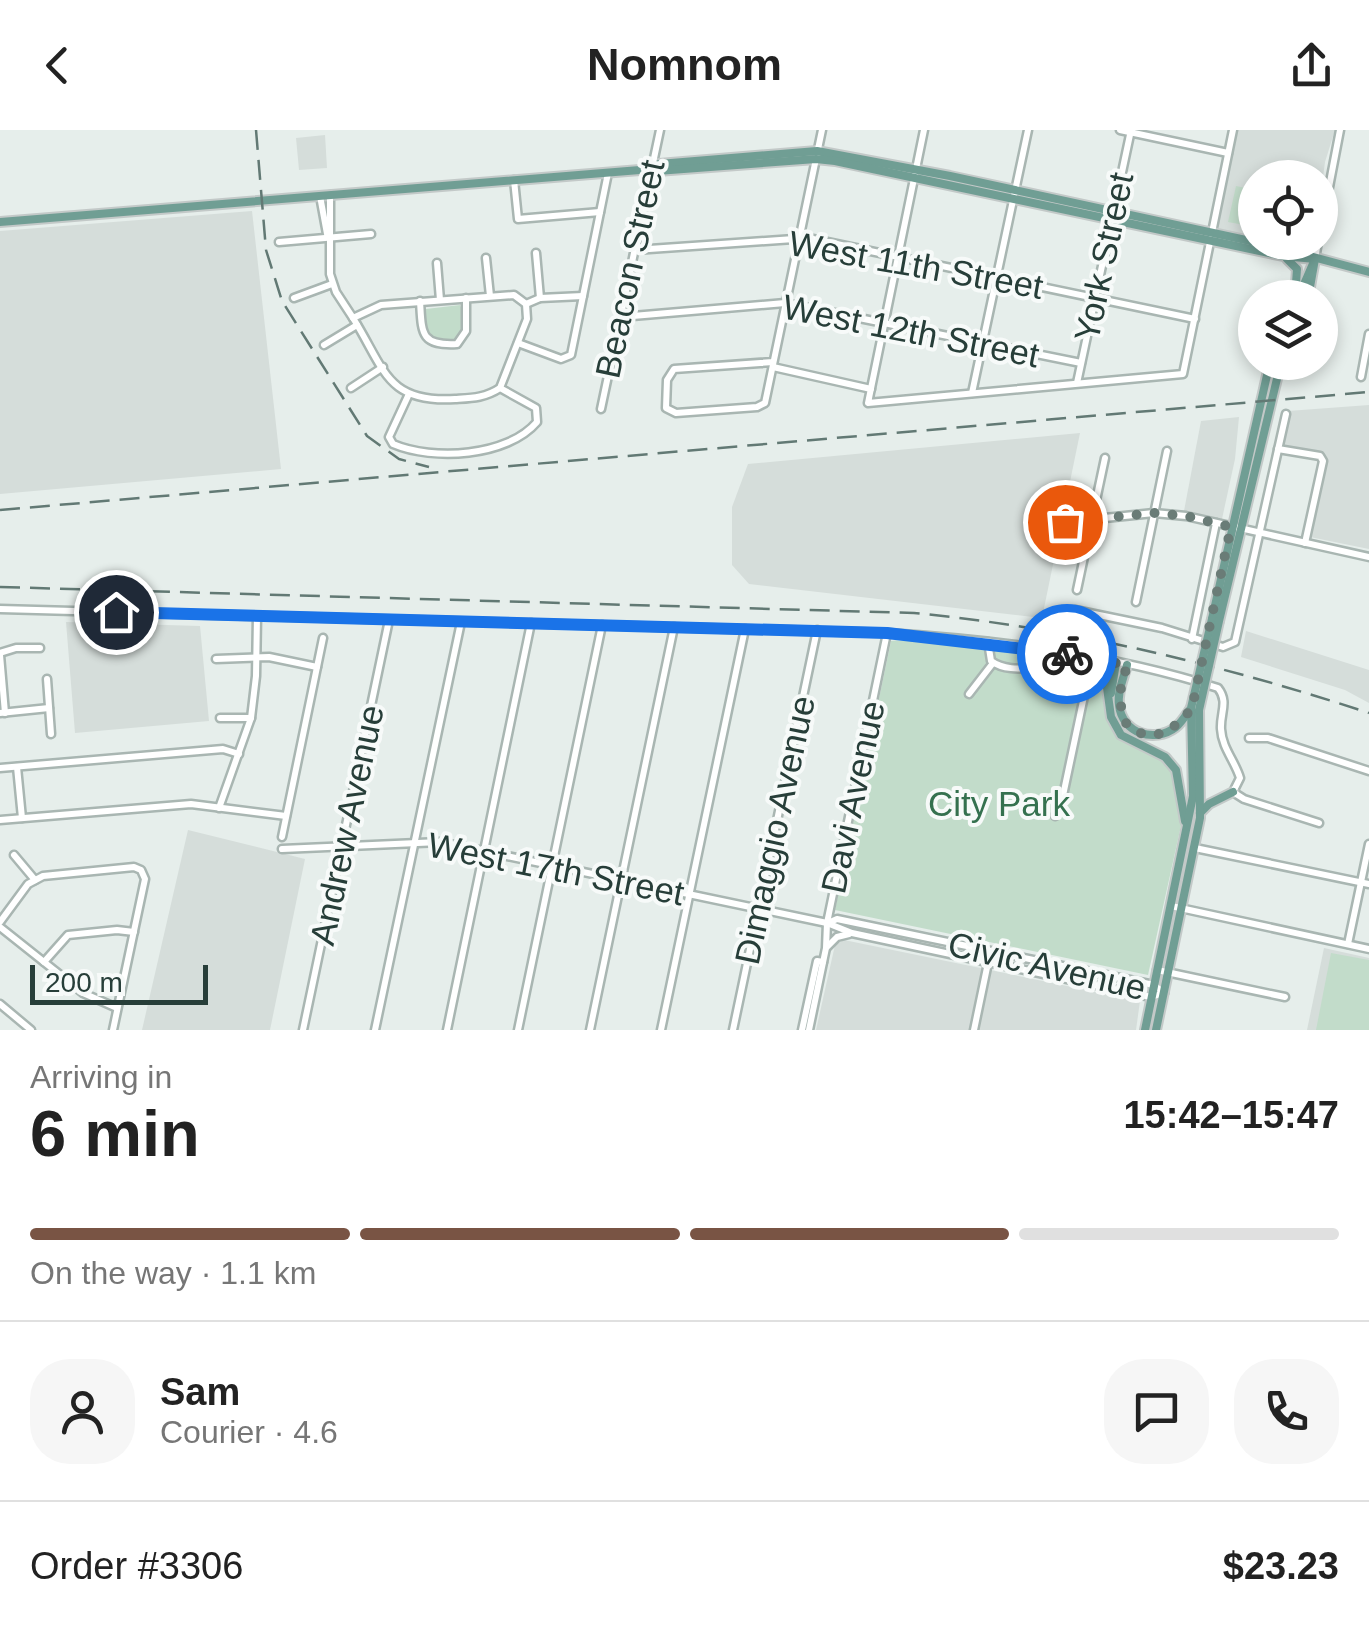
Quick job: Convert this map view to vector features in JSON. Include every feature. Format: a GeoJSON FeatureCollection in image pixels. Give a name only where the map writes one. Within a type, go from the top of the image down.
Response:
{"type":"FeatureCollection","features":[{"type":"Feature","properties":{"kind":"main road"},"geometry":{"type":"LineString","coordinates":[[0,222],[817,156],[1238,239]]}},
{"type":"Feature","properties":{"kind":"main road"},"geometry":{"type":"LineString","coordinates":[[1211,235],[1238,243]]}},
{"type":"Feature","properties":{"kind":"main road"},"geometry":{"type":"LineString","coordinates":[[1319,260],[1369,272]]}},
{"type":"Feature","properties":{"kind":"main road"},"geometry":{"type":"LineString","coordinates":[[1145,1030],[1194,796],[1195,709],[1231,527],[1266,380]]}},
{"type":"Feature","properties":{"kind":"main road"},"geometry":{"type":"LineString","coordinates":[[1215,620],[1242,530],[1278,380]]}},
{"type":"Feature","properties":{"kind":"main road"},"geometry":{"type":"LineString","coordinates":[[1084,656],[1104,673],[1111,717],[1121,736],[1165,757],[1176,770],[1184,805],[1184,840]]}},
{"type":"Feature","properties":{"kind":"main road"},"geometry":{"type":"LineString","coordinates":[[1110,700],[1116,663]]}},
{"type":"Feature","properties":{"kind":"main road"},"geometry":{"type":"LineString","coordinates":[[1127,665],[1119,704],[1124,721],[1132,730],[1152,736],[1165,733],[1195,709]]}},
{"type":"Feature","properties":{"kind":"main road"},"geometry":{"type":"LineString","coordinates":[[1156,1030],[1200,813],[1195,709]]}},
{"type":"Feature","properties":{"kind":"main road"},"geometry":{"type":"LineString","coordinates":[[1201,784],[1215,794],[1233,792]]}},
{"type":"Feature","properties":{"kind":"main road"},"geometry":{"type":"LineString","coordinates":[[1200,813],[1233,792]]}},
{"type":"Feature","properties":{"kind":"street","name":"Beacon Street"},"geometry":{"type":"LineString","coordinates":[[601,408],[660,130]]}},
{"type":"Feature","properties":{"kind":"street"},"geometry":{"type":"LineString","coordinates":[[822,130],[798,237],[773,365],[767,399],[762,406],[676,413],[666,408],[667,380],[674,369],[773,365],[871,389]]}},
{"type":"Feature","properties":{"kind":"street"},"geometry":{"type":"LineString","coordinates":[[924,130],[868,402],[1183,374],[1233,130]]}},
{"type":"Feature","properties":{"kind":"street"},"geometry":{"type":"LineString","coordinates":[[972,393],[1028,130]]}},
{"type":"Feature","properties":{"kind":"street"},"geometry":{"type":"LineString","coordinates":[[1120,130],[1228,152]]}},
{"type":"Feature","properties":{"kind":"street"},"geometry":{"type":"LineString","coordinates":[[1334,160],[1340,130]]}},
{"type":"Feature","properties":{"kind":"street","name":"York Street"},"geometry":{"type":"LineString","coordinates":[[1077,384],[1131,131]]}},
{"type":"Feature","properties":{"kind":"street"},"geometry":{"type":"LineString","coordinates":[[518,342],[561,360],[568,358],[608,172]]}},
{"type":"Feature","properties":{"kind":"street"},"geometry":{"type":"LineString","coordinates":[[514,180],[518,218],[600,212]]}},
{"type":"Feature","properties":{"kind":"street"},"geometry":{"type":"LineString","coordinates":[[324,346],[355,322],[381,305],[514,295],[526,304],[527,320],[500,388],[482,397],[432,400],[408,396],[392,383],[382,367],[355,322],[332,284],[329,237],[324,225],[325,196]]}},
{"type":"Feature","properties":{"kind":"street"},"geometry":{"type":"LineString","coordinates":[[279,242],[371,234]]}},
{"type":"Feature","properties":{"kind":"street","name":"West 11th Street"},"geometry":{"type":"LineString","coordinates":[[635,250],[798,237],[1195,320]]}},
{"type":"Feature","properties":{"kind":"street"},"geometry":{"type":"LineString","coordinates":[[536,253],[540,298]]}},
{"type":"Feature","properties":{"kind":"street"},"geometry":{"type":"LineString","coordinates":[[486,258],[490,296]]}},
{"type":"Feature","properties":{"kind":"street"},"geometry":{"type":"LineString","coordinates":[[436,263],[440,300]]}},
{"type":"Feature","properties":{"kind":"street"},"geometry":{"type":"LineString","coordinates":[[294,298],[332,284]]}},
{"type":"Feature","properties":{"kind":"street"},"geometry":{"type":"LineString","coordinates":[[526,304],[540,298],[583,296]]}},
{"type":"Feature","properties":{"kind":"street"},"geometry":{"type":"LineString","coordinates":[[420,301],[422,326],[429,341],[435,345],[457,344],[466,331],[466,298]]}},
{"type":"Feature","properties":{"kind":"street","name":"West 12th Street"},"geometry":{"type":"LineString","coordinates":[[621,316],[785,303],[1081,363]]}},
{"type":"Feature","properties":{"kind":"street"},"geometry":{"type":"LineString","coordinates":[[1361,377],[1369,334]]}},
{"type":"Feature","properties":{"kind":"street"},"geometry":{"type":"LineString","coordinates":[[351,388],[382,367]]}},
{"type":"Feature","properties":{"kind":"street"},"geometry":{"type":"LineString","coordinates":[[408,396],[389,437],[393,444],[410,452],[432,454],[508,445],[530,430],[537,422],[536,408],[500,388]]}},
{"type":"Feature","properties":{"kind":"street"},"geometry":{"type":"LineString","coordinates":[[1074,610],[1146,624],[1223,647],[1235,642],[1286,414]]}},
{"type":"Feature","properties":{"kind":"street"},"geometry":{"type":"LineString","coordinates":[[1278,448],[1320,456],[1323,460],[1306,543]]}},
{"type":"Feature","properties":{"kind":"street"},"geometry":{"type":"LineString","coordinates":[[1136,602],[1167,452]]}},
{"type":"Feature","properties":{"kind":"street"},"geometry":{"type":"LineString","coordinates":[[1077,590],[1105,458]]}},
{"type":"Feature","properties":{"kind":"street"},"geometry":{"type":"LineString","coordinates":[[1065,522],[1154,513],[1369,557]]}},
{"type":"Feature","properties":{"kind":"street"},"geometry":{"type":"LineString","coordinates":[[1192,639],[1216,523]]}},
{"type":"Feature","properties":{"kind":"street"},"geometry":{"type":"LineString","coordinates":[[0,609],[887,633],[1084,656],[1185,677],[1220,690],[1225,702],[1222,741],[1240,778],[1233,792],[1318,823]]}},
{"type":"Feature","properties":{"kind":"street"},"geometry":{"type":"LineString","coordinates":[[219,808],[251,718],[257,616]]}},
{"type":"Feature","properties":{"kind":"street","name":"Andrew Avenue"},"geometry":{"type":"LineString","coordinates":[[303,1030],[389,620]]}},
{"type":"Feature","properties":{"kind":"street"},"geometry":{"type":"LineString","coordinates":[[375,1030],[461,622]]}},
{"type":"Feature","properties":{"kind":"street"},"geometry":{"type":"LineString","coordinates":[[447,1030],[531,623]]}},
{"type":"Feature","properties":{"kind":"street"},"geometry":{"type":"LineString","coordinates":[[518,1030],[602,625]]}},
{"type":"Feature","properties":{"kind":"street"},"geometry":{"type":"LineString","coordinates":[[590,1030],[674,627]]}},
{"type":"Feature","properties":{"kind":"street"},"geometry":{"type":"LineString","coordinates":[[661,1030],[745,629]]}},
{"type":"Feature","properties":{"kind":"street","name":"Dimaggio Avenue"},"geometry":{"type":"LineString","coordinates":[[733,1030],[817,630]]}},
{"type":"Feature","properties":{"kind":"street","name":"Davi Avenue"},"geometry":{"type":"LineString","coordinates":[[805,1030],[826,948],[827,924],[887,633]]}},
{"type":"Feature","properties":{"kind":"street"},"geometry":{"type":"LineString","coordinates":[[282,837],[323,638]]}},
{"type":"Feature","properties":{"kind":"street"},"geometry":{"type":"LineString","coordinates":[[969,694],[992,664],[988,642]]}},
{"type":"Feature","properties":{"kind":"street"},"geometry":{"type":"LineString","coordinates":[[40,648],[16,648],[0,654],[2,713],[49,708]]}},
{"type":"Feature","properties":{"kind":"street"},"geometry":{"type":"LineString","coordinates":[[216,659],[256,656],[317,667]]}},
{"type":"Feature","properties":{"kind":"street"},"geometry":{"type":"LineString","coordinates":[[992,664],[1001,668],[1059,669],[1083,676],[1087,682],[1061,805],[1055,816]]}},
{"type":"Feature","properties":{"kind":"street"},"geometry":{"type":"LineString","coordinates":[[47,679],[52,734]]}},
{"type":"Feature","properties":{"kind":"street"},"geometry":{"type":"LineString","coordinates":[[220,718],[251,718]]}},
{"type":"Feature","properties":{"kind":"street"},"geometry":{"type":"LineString","coordinates":[[1249,738],[1268,738],[1369,771]]}},
{"type":"Feature","properties":{"kind":"street"},"geometry":{"type":"LineString","coordinates":[[0,768],[223,749],[239,754]]}},
{"type":"Feature","properties":{"kind":"street"},"geometry":{"type":"LineString","coordinates":[[17,766],[22,818]]}},
{"type":"Feature","properties":{"kind":"street"},"geometry":{"type":"LineString","coordinates":[[0,820],[191,804],[286,816]]}},
{"type":"Feature","properties":{"kind":"street","name":"West 17th Street"},"geometry":{"type":"LineString","coordinates":[[282,849],[415,841],[484,850],[827,924]]}},
{"type":"Feature","properties":{"kind":"street"},"geometry":{"type":"LineString","coordinates":[[1348,944],[1365,883],[1369,844]]}},
{"type":"Feature","properties":{"kind":"street"},"geometry":{"type":"LineString","coordinates":[[1195,848],[1365,883]]}},
{"type":"Feature","properties":{"kind":"street"},"geometry":{"type":"LineString","coordinates":[[14,856],[35,880]]}},
{"type":"Feature","properties":{"kind":"street"},"geometry":{"type":"LineString","coordinates":[[113,1030],[118,1008],[145,879],[141,870],[134,867],[57,874],[35,880],[0,924],[82,993],[118,1008]]}},
{"type":"Feature","properties":{"kind":"street"},"geometry":{"type":"LineString","coordinates":[[1171,906],[1369,948]]}},
{"type":"Feature","properties":{"kind":"street","name":"Civic Avenue"},"geometry":{"type":"LineString","coordinates":[[827,924],[837,919],[1154,985],[1164,993]]}},
{"type":"Feature","properties":{"kind":"street","name":"Civic Avenue"},"geometry":{"type":"LineString","coordinates":[[827,924],[852,933],[1151,996],[1164,993]]}},
{"type":"Feature","properties":{"kind":"street"},"geometry":{"type":"LineString","coordinates":[[44,962],[68,935],[134,932]]}},
{"type":"Feature","properties":{"kind":"street"},"geometry":{"type":"LineString","coordinates":[[826,948],[836,937],[852,933]]}},
{"type":"Feature","properties":{"kind":"street"},"geometry":{"type":"LineString","coordinates":[[974,1030],[990,952]]}},
{"type":"Feature","properties":{"kind":"street"},"geometry":{"type":"LineString","coordinates":[[1157,970],[1285,997]]}},
{"type":"Feature","properties":{"kind":"street"},"geometry":{"type":"LineString","coordinates":[[0,1004],[30,1030]]}},
{"type":"Feature","properties":{"kind":"shaded area"},"geometry":{"type":"Polygon","coordinates":[[[1238,130],[1335,130],[1326,160],[1238,160],[1238,234],[1218,227],[1238,130]]]}},
{"type":"Feature","properties":{"kind":"shaded area"},"geometry":{"type":"Polygon","coordinates":[[[325,135],[327,168],[299,170],[296,138],[325,135]]]}},
{"type":"Feature","properties":{"kind":"shaded area"},"geometry":{"type":"Polygon","coordinates":[[[252,211],[281,469],[0,494],[0,231],[252,211]]]}},
{"type":"Feature","properties":{"kind":"shaded area"},"geometry":{"type":"Polygon","coordinates":[[[1369,405],[1369,549],[1310,537],[1325,456],[1281,445],[1288,411],[1369,405]]]}},
{"type":"Feature","properties":{"kind":"shaded area"},"geometry":{"type":"Polygon","coordinates":[[[1239,417],[1222,519],[1184,511],[1201,421],[1239,417]]]}},
{"type":"Feature","properties":{"kind":"shaded area"},"geometry":{"type":"Polygon","coordinates":[[[1080,433],[1042,618],[749,584],[732,565],[732,507],[748,464],[1080,433]]]}},
{"type":"Feature","properties":{"kind":"shaded area"},"geometry":{"type":"Polygon","coordinates":[[[66,622],[200,626],[209,721],[75,733],[66,622]]]}},
{"type":"Feature","properties":{"kind":"shaded area"},"geometry":{"type":"Polygon","coordinates":[[[1246,631],[1369,670],[1369,703],[1345,690],[1241,657],[1246,631]]]}},
{"type":"Feature","properties":{"kind":"shaded area"},"geometry":{"type":"Polygon","coordinates":[[[188,830],[305,859],[270,1030],[142,1030],[188,830]]]}},
{"type":"Feature","properties":{"kind":"shaded area"},"geometry":{"type":"Polygon","coordinates":[[[844,940],[1140,1001],[1136,1030],[816,1030],[835,945],[844,940]]]}},
{"type":"Feature","properties":{"kind":"shaded area"},"geometry":{"type":"Polygon","coordinates":[[[1324,948],[1369,958],[1369,1030],[1307,1030],[1324,948]]]}},
{"type":"Feature","properties":{"kind":"green space"},"geometry":{"type":"Polygon","coordinates":[[[1236,186],[1238,186],[1238,224],[1228,222],[1236,186]]]}},
{"type":"Feature","properties":{"kind":"green space"},"geometry":{"type":"Polygon","coordinates":[[[460,305],[463,320],[459,334],[452,341],[434,340],[426,326],[426,309],[460,305]]]}},
{"type":"Feature","properties":{"kind":"green space","name":"City Park"},"geometry":{"type":"Polygon","coordinates":[[[891,641],[1033,652],[1086,664],[1098,671],[1109,693],[1121,737],[1167,764],[1173,773],[1182,821],[1148,975],[835,910],[891,641]]]}},
{"type":"Feature","properties":{"kind":"green space"},"geometry":{"type":"Polygon","coordinates":[[[1331,953],[1369,960],[1369,1030],[1316,1030],[1331,953]]]}},
{"type":"Feature","properties":{"kind":"railway"},"geometry":{"type":"LineString","coordinates":[[256,130],[266,250],[282,301],[367,436],[399,459],[429,467]]}},
{"type":"Feature","properties":{"kind":"railway"},"geometry":{"type":"LineString","coordinates":[[0,510],[1369,392]]}},
{"type":"Feature","properties":{"kind":"railway"},"geometry":{"type":"LineString","coordinates":[[0,587],[914,613],[1030,628],[1144,650],[1369,713]]}},
{"type":"Feature","properties":{"kind":"way so far"},"geometry":{"type":"LineString","coordinates":[[1065,522],[1154,513],[1231,527],[1192,708],[1174,729],[1145,735],[1132,730],[1124,721],[1119,696],[1127,665],[1067,654]]}},
{"type":"Feature","properties":{"kind":"route"},"geometry":{"type":"LineString","coordinates":[[116,612],[887,633],[1067,654]]}}]}
